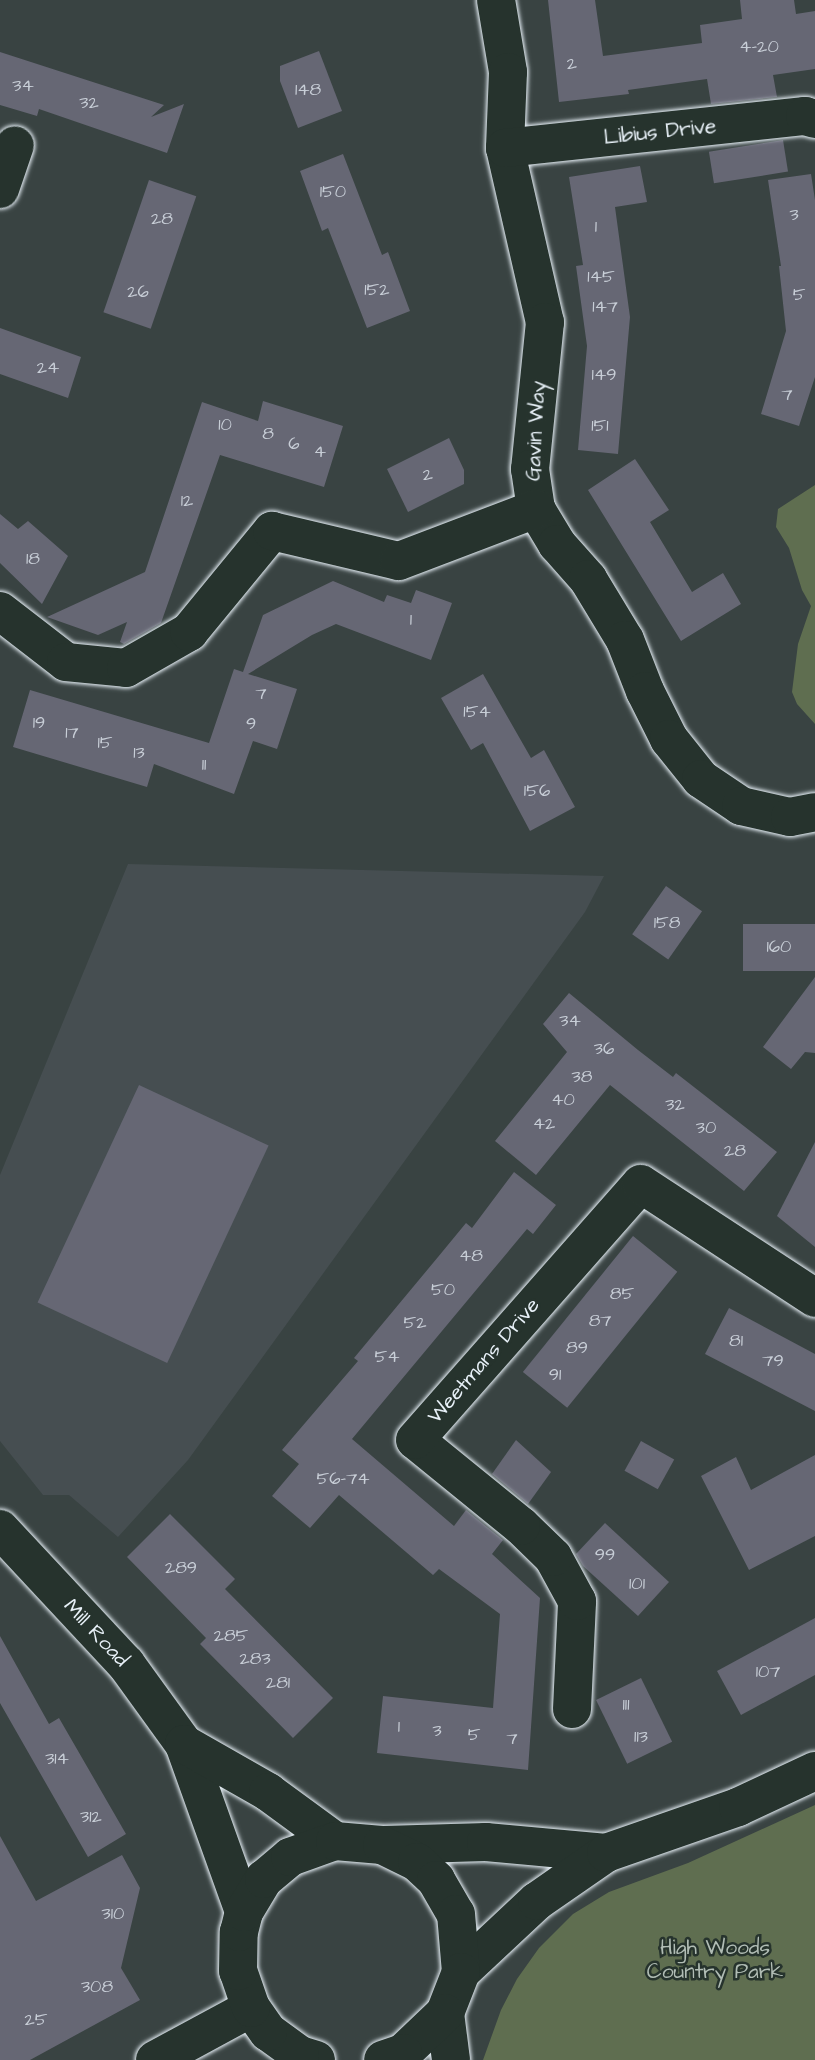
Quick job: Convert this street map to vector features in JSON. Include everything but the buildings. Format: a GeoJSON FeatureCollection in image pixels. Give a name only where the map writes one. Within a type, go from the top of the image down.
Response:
{"type":"FeatureCollection","features":[{"type":"Feature","properties":{"kind":"street","name":"Gavin Way"},"geometry":{"type":"LineString","coordinates":[[496,0],[508,72],[505,148],[545,322],[530,470],[536,509],[557,544],[588,579],[625,640],[645,691],[669,739],[701,779],[741,806],[790,817],[815,812]]}},
{"type":"Feature","properties":{"kind":"street","name":"Libius Drive"},"geometry":{"type":"LineString","coordinates":[[505,148],[805,116],[815,119]]}},
{"type":"Feature","properties":{"kind":"street"},"geometry":{"type":"LineString","coordinates":[[0,188],[15,145]]}},
{"type":"Feature","properties":{"kind":"street"},"geometry":{"type":"LineString","coordinates":[[0,611],[66,662],[125,668],[189,632],[272,531],[399,561],[536,509]]}},
{"type":"Feature","properties":{"kind":"street","name":"Weetmans Drive"},"geometry":{"type":"LineString","coordinates":[[572,1709],[577,1601],[553,1557],[521,1526],[415,1440],[641,1184],[815,1298]]}},
{"type":"Feature","properties":{"kind":"street","name":"Mill Road"},"geometry":{"type":"LineString","coordinates":[[1,1532],[126,1664],[184,1744],[244,1912]]}},
{"type":"Feature","properties":{"kind":"street","name":"Mill Road"},"geometry":{"type":"LineString","coordinates":[[184,1744],[268,1792],[335,1841]]}},
{"type":"Feature","properties":{"kind":"street"},"geometry":{"type":"LineString","coordinates":[[461,1972],[537,1901],[606,1853],[738,1807],[815,1770]]}},
{"type":"Feature","properties":{"kind":"street","name":"Mill Road"},"geometry":{"type":"LineString","coordinates":[[316,2060],[300,2055],[268,2032],[251,2008],[238,1971],[239,1932],[244,1912],[264,1879],[290,1857],[335,1841],[382,1845],[417,1863],[436,1880],[456,1914],[461,1972],[445,2013],[403,2053],[383,2060]]}},
{"type":"Feature","properties":{"kind":"street"},"geometry":{"type":"LineString","coordinates":[[382,1845],[485,1842],[606,1853]]}},
{"type":"Feature","properties":{"kind":"street"},"geometry":{"type":"LineString","coordinates":[[155,2060],[251,2008]]}},
{"type":"Feature","properties":{"kind":"street","name":"Mill Road"},"geometry":{"type":"LineString","coordinates":[[445,2013],[451,2060]]}},
{"type":"Feature","properties":{"kind":"shaded area"},"geometry":{"type":"Polygon","coordinates":[[[128,864],[604,876],[585,912],[188,1460],[118,1537],[69,1495],[43,1495],[0,1441],[0,1175],[128,864]]]}},
{"type":"Feature","properties":{"kind":"green space"},"geometry":{"type":"Polygon","coordinates":[[[815,485],[815,724],[797,704],[792,692],[798,644],[811,606],[802,590],[789,548],[776,527],[778,509],[815,485]]]}},
{"type":"Feature","properties":{"kind":"green space","name":"High Woods Country Park"},"geometry":{"type":"Polygon","coordinates":[[[815,1805],[815,2060],[483,2060],[501,2010],[517,1979],[539,1948],[573,1914],[609,1892],[688,1863],[815,1805]]]}}]}
